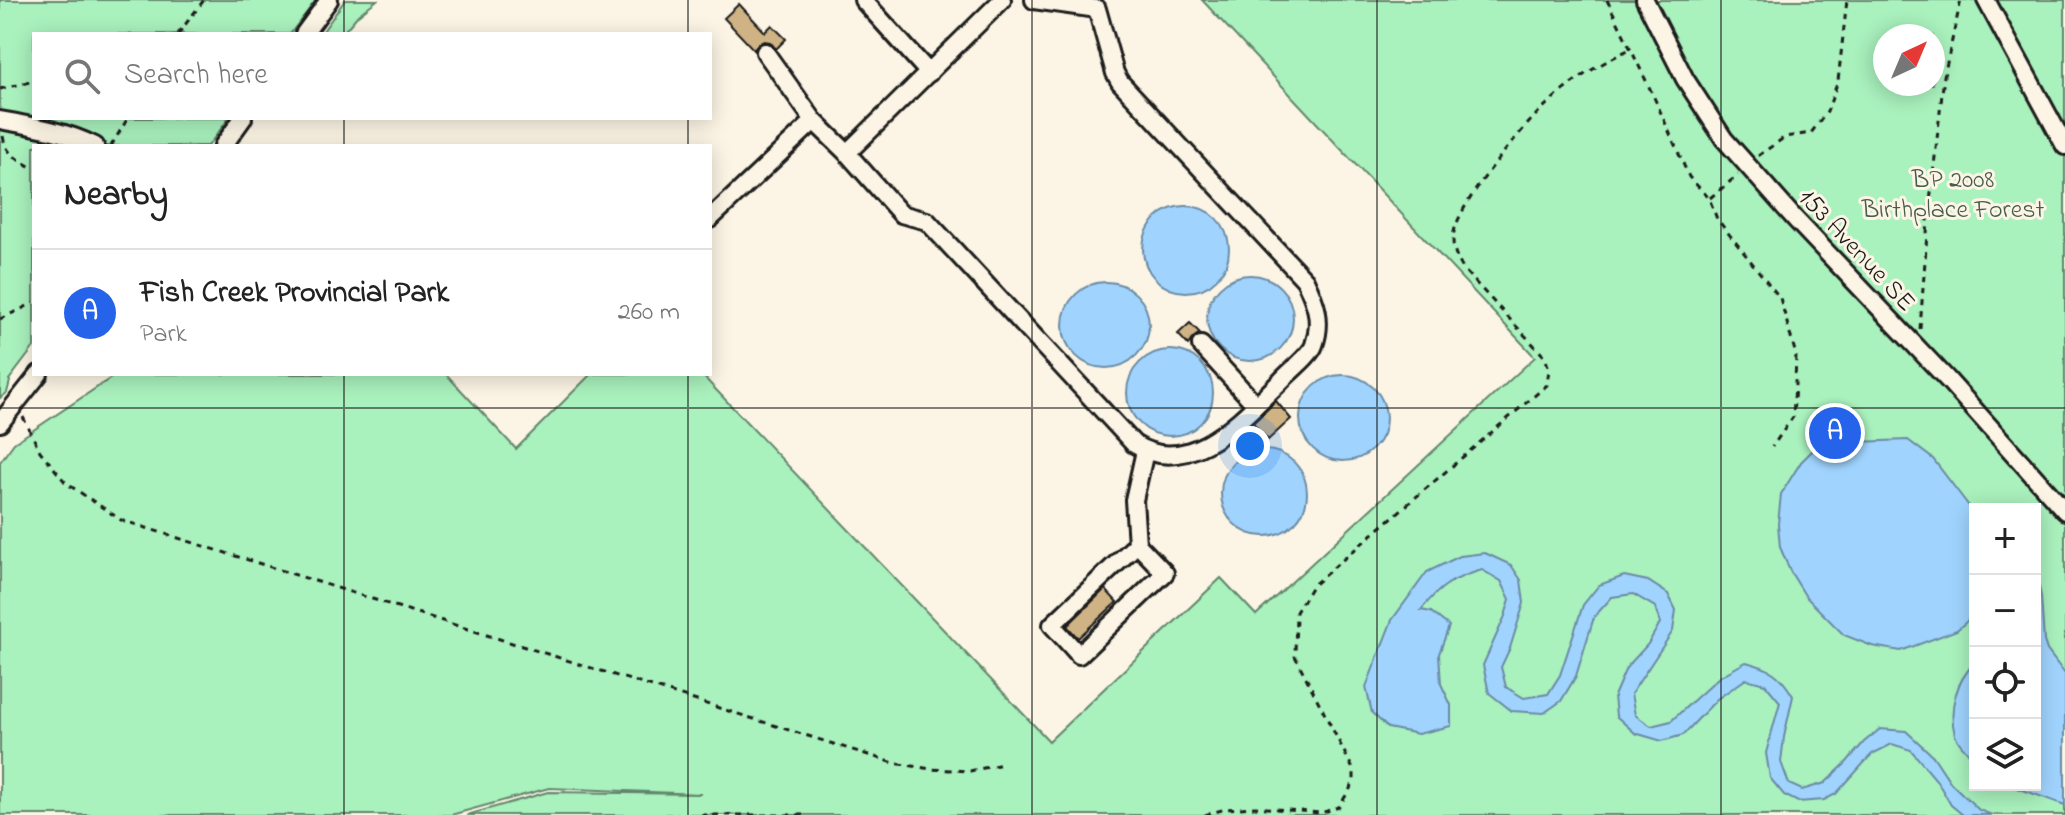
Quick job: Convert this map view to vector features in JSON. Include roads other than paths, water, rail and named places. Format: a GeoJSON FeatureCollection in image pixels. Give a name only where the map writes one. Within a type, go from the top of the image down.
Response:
{"type":"FeatureCollection","features":[{"type":"Feature","properties":{"kind":"street"},"geometry":{"type":"LineString","coordinates":[[305,32],[329,0]]}},
{"type":"Feature","properties":{"kind":"street"},"geometry":{"type":"LineString","coordinates":[[863,0],[929,73]]}},
{"type":"Feature","properties":{"kind":"street"},"geometry":{"type":"LineString","coordinates":[[847,153],[1002,0]]}},
{"type":"Feature","properties":{"kind":"street"},"geometry":{"type":"LineString","coordinates":[[765,52],[814,121],[901,214],[927,221],[1134,444],[1145,451],[1170,454],[1199,449],[1216,440],[1256,405],[1314,348],[1317,305],[1305,280],[1120,82],[1115,73],[1101,4],[1034,0]]}},
{"type":"Feature","properties":{"kind":"street","name":"153 Avenue SE"},"geometry":{"type":"LineString","coordinates":[[1645,0],[1685,79],[1724,139],[2065,511]]}},
{"type":"Feature","properties":{"kind":"street"},"geometry":{"type":"LineString","coordinates":[[1986,0],[2065,146]]}},
{"type":"Feature","properties":{"kind":"street"},"geometry":{"type":"LineString","coordinates":[[224,144],[242,120]]}},
{"type":"Feature","properties":{"kind":"street"},"geometry":{"type":"LineString","coordinates":[[712,217],[814,121]]}},
{"type":"Feature","properties":{"kind":"street"},"geometry":{"type":"LineString","coordinates":[[1,128],[53,130],[91,144]]}},
{"type":"Feature","properties":{"kind":"street"},"geometry":{"type":"LineString","coordinates":[[1201,345],[1256,405]]}},
{"type":"Feature","properties":{"kind":"street"},"geometry":{"type":"LineString","coordinates":[[0,423],[37,376]]}},
{"type":"Feature","properties":{"kind":"street"},"geometry":{"type":"LineString","coordinates":[[1137,544],[1052,625],[1079,655],[1165,573],[1137,544],[1134,500],[1145,451]]}},
{"type":"Feature","properties":{"kind":"water"},"geometry":{"type":"Polygon","coordinates":[[[1186,206],[1210,213],[1222,225],[1229,249],[1222,273],[1210,285],[1186,292],[1162,285],[1150,273],[1143,249],[1150,225],[1162,213],[1186,206]]]}},
{"type":"Feature","properties":{"kind":"water"},"geometry":{"type":"Polygon","coordinates":[[[1250,275],[1274,282],[1286,294],[1293,318],[1286,342],[1274,354],[1250,361],[1226,354],[1214,342],[1207,318],[1214,294],[1226,282],[1250,275]]]}},
{"type":"Feature","properties":{"kind":"water"},"geometry":{"type":"Polygon","coordinates":[[[1106,282],[1123,285],[1142,301],[1149,325],[1146,342],[1130,361],[1106,368],[1089,365],[1070,349],[1063,325],[1066,308],[1082,289],[1106,282]]]}},
{"type":"Feature","properties":{"kind":"water"},"geometry":{"type":"Polygon","coordinates":[[[1170,350],[1194,357],[1206,369],[1213,393],[1206,417],[1194,429],[1170,436],[1146,429],[1134,417],[1127,393],[1134,369],[1146,357],[1170,350]]]}},
{"type":"Feature","properties":{"kind":"water"},"geometry":{"type":"Polygon","coordinates":[[[1343,375],[1360,378],[1379,394],[1386,418],[1383,435],[1367,454],[1343,461],[1326,458],[1307,442],[1300,418],[1303,401],[1319,382],[1343,375]]]}},
{"type":"Feature","properties":{"kind":"water"},"geometry":{"type":"Polygon","coordinates":[[[1908,440],[1933,459],[1969,506],[1969,619],[1957,630],[1901,651],[1872,646],[1844,635],[1806,597],[1780,547],[1778,524],[1781,494],[1801,462],[1816,447],[1831,443],[1908,440]]]}},
{"type":"Feature","properties":{"kind":"water"},"geometry":{"type":"Polygon","coordinates":[[[1264,450],[1281,453],[1300,469],[1307,493],[1304,510],[1288,529],[1264,536],[1247,533],[1228,517],[1221,493],[1224,476],[1240,457],[1264,450]]]}},
{"type":"Feature","properties":{"kind":"water"},"geometry":{"type":"Polygon","coordinates":[[[1485,553],[1511,565],[1521,580],[1524,603],[1501,667],[1506,687],[1524,698],[1548,694],[1560,675],[1583,605],[1599,585],[1624,576],[1648,581],[1668,594],[1676,610],[1673,631],[1631,694],[1635,715],[1651,726],[1671,721],[1719,677],[1746,662],[1774,673],[1793,696],[1781,762],[1789,784],[1802,790],[1825,783],[1880,729],[1906,731],[1933,756],[1951,783],[1979,810],[1992,815],[1963,815],[1951,805],[1937,781],[1911,750],[1892,744],[1872,754],[1836,794],[1824,800],[1798,802],[1784,795],[1770,778],[1766,753],[1780,702],[1765,684],[1746,679],[1717,699],[1683,735],[1662,741],[1635,733],[1616,716],[1614,696],[1626,668],[1648,644],[1660,623],[1655,607],[1633,594],[1612,597],[1594,617],[1576,676],[1561,701],[1544,713],[1512,711],[1489,693],[1483,665],[1510,599],[1501,581],[1482,570],[1448,584],[1421,610],[1431,612],[1449,626],[1439,654],[1441,684],[1451,705],[1451,726],[1418,734],[1388,728],[1372,713],[1366,687],[1392,620],[1427,572],[1460,556],[1485,553]]]}},
{"type":"Feature","properties":{"kind":"water"},"geometry":{"type":"Polygon","coordinates":[[[2041,596],[2044,641],[2065,674],[2065,805],[2026,791],[2041,791],[2041,596]]]}},
{"type":"Feature","properties":{"kind":"water"},"geometry":{"type":"Polygon","coordinates":[[[1969,670],[1969,754],[1956,738],[1952,715],[1955,696],[1969,670]]]}},
{"type":"Feature","properties":{"kind":"place","name":"Fish Creek Provincial Park"},"geometry":{"type":"Point","coordinates":[1835,433]}},
{"type":"Feature","properties":{"kind":"park label","name":"BP 2008 Birthplace Forest"},"geometry":{"type":"Point","coordinates":[1953,193]}}]}
